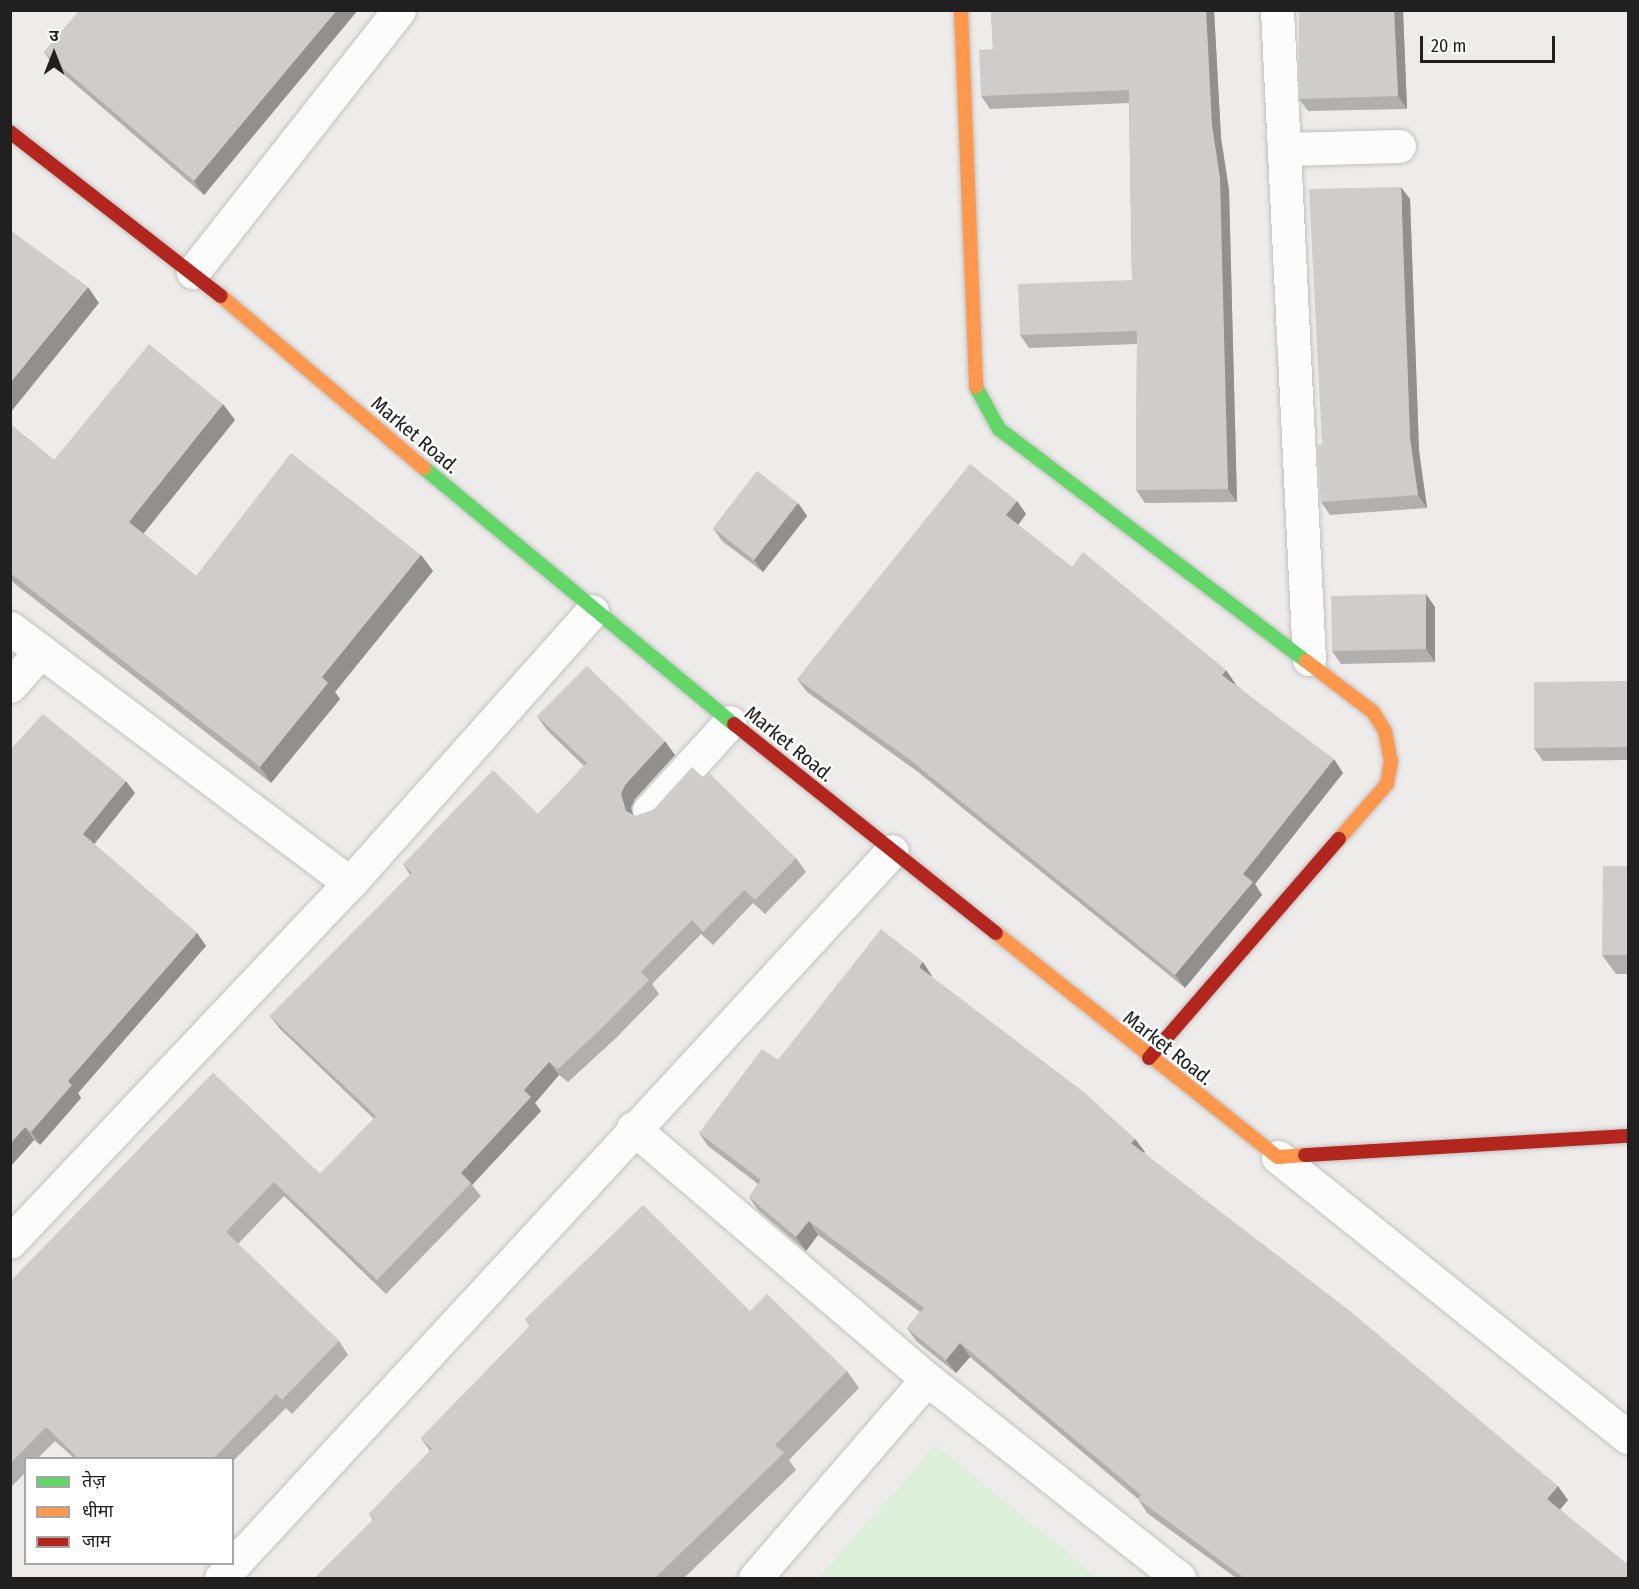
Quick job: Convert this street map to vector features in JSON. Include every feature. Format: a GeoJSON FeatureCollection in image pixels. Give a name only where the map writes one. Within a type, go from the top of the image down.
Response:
{"type":"FeatureCollection","features":[{"type":"Feature","properties":{"kind":"street"},"geometry":{"type":"LineString","coordinates":[[193,272],[399,10]]}},
{"type":"Feature","properties":{"kind":"street"},"geometry":{"type":"LineString","coordinates":[[961,10],[970,350],[977,397],[999,429],[1309,659],[1373,711],[1385,731],[1391,761],[1387,784],[1149,1058]]}},
{"type":"Feature","properties":{"kind":"street"},"geometry":{"type":"LineString","coordinates":[[1277,10],[1309,659]]}},
{"type":"Feature","properties":{"kind":"street","name":"Market Road."},"geometry":{"type":"LineString","coordinates":[[10,132],[193,272],[592,611],[1149,1058],[1278,1157]]}},
{"type":"Feature","properties":{"kind":"street"},"geometry":{"type":"LineString","coordinates":[[1284,149],[1399,146]]}},
{"type":"Feature","properties":{"kind":"street"},"geometry":{"type":"LineString","coordinates":[[10,1242],[350,883],[592,611]]}},
{"type":"Feature","properties":{"kind":"street"},"geometry":{"type":"LineString","coordinates":[[10,628],[350,883]]}},
{"type":"Feature","properties":{"kind":"street"},"geometry":{"type":"LineString","coordinates":[[10,686],[41,651]]}},
{"type":"Feature","properties":{"kind":"street"},"geometry":{"type":"LineString","coordinates":[[649,811],[730,722]]}},
{"type":"Feature","properties":{"kind":"street"},"geometry":{"type":"LineString","coordinates":[[234,1565],[633,1128],[892,852]]}},
{"type":"Feature","properties":{"kind":"street"},"geometry":{"type":"LineString","coordinates":[[633,1128],[927,1378],[1179,1578]]}},
{"type":"Feature","properties":{"kind":"street"},"geometry":{"type":"LineString","coordinates":[[1278,1157],[1629,1136]]}},
{"type":"Feature","properties":{"kind":"street"},"geometry":{"type":"LineString","coordinates":[[1278,1157],[1629,1437]]}},
{"type":"Feature","properties":{"kind":"street"},"geometry":{"type":"LineString","coordinates":[[755,1578],[927,1378]]}},
{"type":"Feature","properties":{"kind":"street"},"geometry":{"type":"LineString","coordinates":[[222,1578],[234,1565]]}},
{"type":"Feature","properties":{"kind":"green space"},"geometry":{"type":"Polygon","coordinates":[[[936,1445],[1098,1578],[818,1578],[936,1445]]]}},
{"type":"Feature","properties":{"kind":"building"},"geometry":{"type":"Polygon","coordinates":[[[80,10],[337,10],[194,181],[44,52],[80,10]]]}},
{"type":"Feature","properties":{"kind":"building"},"geometry":{"type":"Polygon","coordinates":[[[991,10],[1206,10],[1212,125],[1220,178],[1228,489],[1136,490],[1137,331],[1020,335],[1018,284],[1132,280],[1129,90],[981,96],[979,50],[993,49],[991,10]]]}},
{"type":"Feature","properties":{"kind":"building"},"geometry":{"type":"Polygon","coordinates":[[[1299,10],[1394,10],[1398,96],[1299,99],[1299,10]]]}},
{"type":"Feature","properties":{"kind":"building"},"geometry":{"type":"Polygon","coordinates":[[[1401,187],[1410,438],[1418,495],[1321,502],[1317,445],[1322,444],[1309,189],[1401,187]]]}},
{"type":"Feature","properties":{"kind":"building"},"geometry":{"type":"Polygon","coordinates":[[[10,230],[88,287],[10,383],[10,230]]]}},
{"type":"Feature","properties":{"kind":"building"},"geometry":{"type":"Polygon","coordinates":[[[149,344],[223,404],[129,522],[196,576],[291,453],[421,555],[322,677],[328,683],[260,767],[10,573],[10,424],[54,460],[149,344]]]}},
{"type":"Feature","properties":{"kind":"building"},"geometry":{"type":"Polygon","coordinates":[[[970,464],[1017,501],[1006,515],[1072,567],[1083,552],[1226,670],[1222,675],[1334,759],[1243,874],[1253,882],[1175,975],[909,759],[797,679],[970,464]]]}},
{"type":"Feature","properties":{"kind":"building"},"geometry":{"type":"Polygon","coordinates":[[[757,471],[798,503],[754,560],[713,528],[757,471]]]}},
{"type":"Feature","properties":{"kind":"building"},"geometry":{"type":"Polygon","coordinates":[[[1426,594],[1426,649],[1332,651],[1331,596],[1426,594]]]}},
{"type":"Feature","properties":{"kind":"building"},"geometry":{"type":"Polygon","coordinates":[[[587,666],[665,741],[625,785],[621,794],[626,811],[636,816],[653,810],[692,767],[703,777],[708,772],[796,858],[755,900],[744,890],[703,932],[692,920],[641,972],[649,980],[605,1025],[558,1069],[549,1062],[524,1090],[531,1097],[461,1173],[471,1183],[377,1280],[274,1182],[226,1232],[339,1341],[282,1400],[276,1394],[215,1457],[77,1457],[46,1427],[10,1464],[10,1282],[213,1073],[320,1174],[376,1116],[270,1016],[412,873],[403,864],[493,770],[538,814],[587,763],[537,716],[587,666]]]}},
{"type":"Feature","properties":{"kind":"building"},"geometry":{"type":"Polygon","coordinates":[[[1629,681],[1629,747],[1534,748],[1534,682],[1629,681]]]}},
{"type":"Feature","properties":{"kind":"building"},"geometry":{"type":"Polygon","coordinates":[[[43,714],[126,781],[83,834],[197,933],[68,1081],[72,1085],[31,1132],[25,1127],[10,1144],[10,750],[43,714]]]}},
{"type":"Feature","properties":{"kind":"building"},"geometry":{"type":"Polygon","coordinates":[[[1603,866],[1629,866],[1629,955],[1602,955],[1603,866]]]}},
{"type":"Feature","properties":{"kind":"building"},"geometry":{"type":"Polygon","coordinates":[[[881,929],[923,962],[919,967],[1085,1093],[1135,1139],[1131,1143],[1350,1311],[1558,1486],[1547,1499],[1626,1563],[1629,1560],[1629,1578],[1244,1578],[1138,1499],[1141,1495],[960,1343],[946,1360],[907,1328],[924,1308],[809,1221],[796,1237],[749,1197],[761,1180],[699,1133],[762,1049],[778,1060],[881,929]]]}},
{"type":"Feature","properties":{"kind":"building"},"geometry":{"type":"Polygon","coordinates":[[[643,1205],[750,1311],[767,1294],[847,1371],[775,1445],[784,1453],[655,1578],[315,1578],[374,1519],[369,1514],[432,1449],[421,1438],[531,1325],[525,1319],[643,1205]]]}},
{"type":"Feature","properties":{"kind":"traffic: fast"},"geometry":{"type":"LineString","coordinates":[[976,387],[999,429],[1306,661]]}},
{"type":"Feature","properties":{"kind":"traffic: fast"},"geometry":{"type":"LineString","coordinates":[[424,468],[734,724]]}},
{"type":"Feature","properties":{"kind":"traffic: slow"},"geometry":{"type":"LineString","coordinates":[[961,10],[976,387]]}},
{"type":"Feature","properties":{"kind":"traffic: slow"},"geometry":{"type":"LineString","coordinates":[[221,296],[424,468]]}},
{"type":"Feature","properties":{"kind":"traffic: slow"},"geometry":{"type":"LineString","coordinates":[[1306,661],[1373,712],[1385,731],[1391,761],[1387,784],[1339,839]]}},
{"type":"Feature","properties":{"kind":"traffic: slow"},"geometry":{"type":"LineString","coordinates":[[996,933],[1278,1157],[1305,1155]]}},
{"type":"Feature","properties":{"kind":"traffic: jam"},"geometry":{"type":"LineString","coordinates":[[10,132],[221,296]]}},
{"type":"Feature","properties":{"kind":"traffic: jam"},"geometry":{"type":"LineString","coordinates":[[734,724],[996,933]]}},
{"type":"Feature","properties":{"kind":"traffic: jam"},"geometry":{"type":"LineString","coordinates":[[1149,1058],[1339,839]]}},
{"type":"Feature","properties":{"kind":"traffic: jam"},"geometry":{"type":"LineString","coordinates":[[1305,1155],[1628,1136]]}}]}
